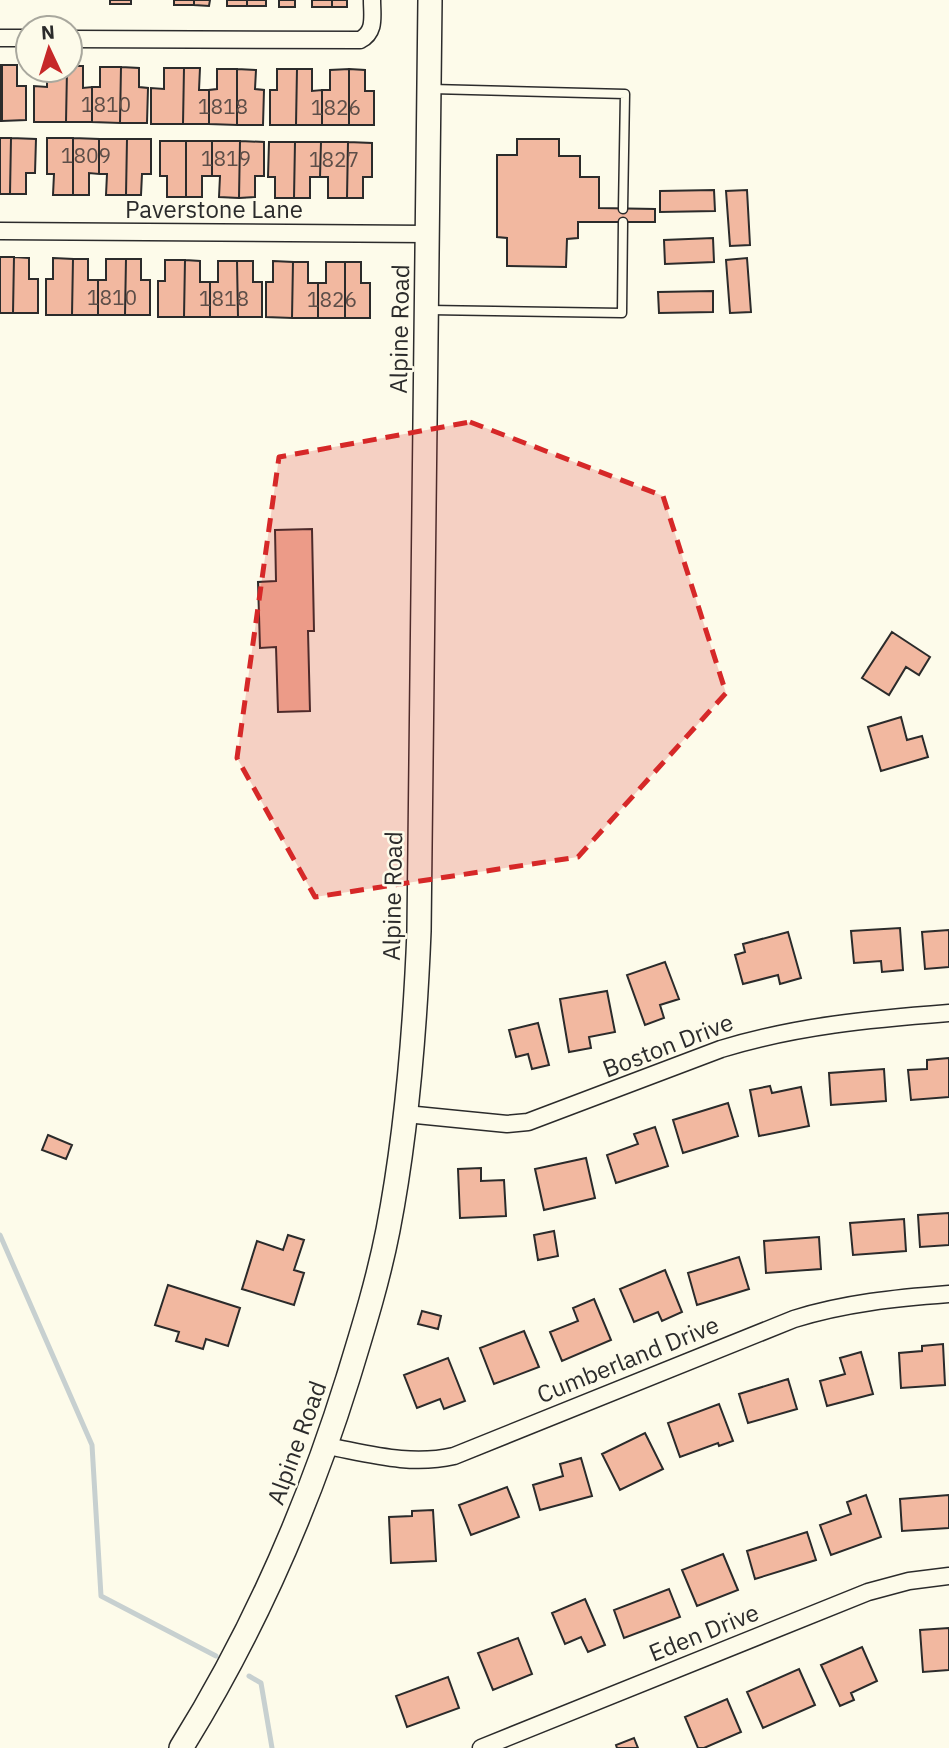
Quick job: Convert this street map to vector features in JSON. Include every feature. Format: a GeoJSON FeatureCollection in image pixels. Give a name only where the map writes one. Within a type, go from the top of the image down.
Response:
{"type":"FeatureCollection","features":[{"type":"Feature","properties":{"kind":"main road","name":"Alpine Road"},"geometry":{"type":"LineString","coordinates":[[181,1748],[239,1651],[270,1587],[327,1446],[378,1275],[388,1231],[406,1114],[416,1009],[419,931],[430,0]]}},
{"type":"Feature","properties":{"kind":"street"},"geometry":{"type":"LineString","coordinates":[[84,39],[360,40],[370,33],[372,28],[372,0]]}},
{"type":"Feature","properties":{"kind":"street","name":"Paverstone Lane"},"geometry":{"type":"LineString","coordinates":[[0,231],[427,234]]}},
{"type":"Feature","properties":{"kind":"street","name":"Boston Drive"},"geometry":{"type":"LineString","coordinates":[[406,1114],[506,1124],[528,1122],[752,1039],[818,1025],[949,1013]]}},
{"type":"Feature","properties":{"kind":"street","name":"Cumberland Drive"},"geometry":{"type":"LineString","coordinates":[[327,1446],[409,1461],[430,1461],[454,1456],[794,1319],[879,1299],[949,1294]]}},
{"type":"Feature","properties":{"kind":"street","name":"Eden Drive"},"geometry":{"type":"LineString","coordinates":[[481,1748],[868,1592],[909,1581],[949,1576]]}},
{"type":"Feature","properties":{"kind":"lane"},"geometry":{"type":"LineString","coordinates":[[429,89],[625,94],[623,209]]}},
{"type":"Feature","properties":{"kind":"lane"},"geometry":{"type":"LineString","coordinates":[[426,310],[622,313],[623,222]]}},
{"type":"Feature","properties":{"kind":"highlighted area"},"geometry":{"type":"Polygon","coordinates":[[[470,422],[663,496],[726,693],[578,857],[315,897],[237,758],[279,457],[470,422]]]}},
{"type":"Feature","properties":{"kind":"building"},"geometry":{"type":"Polygon","coordinates":[[[110,0],[131,0],[131,4],[110,4],[110,0]]]}},
{"type":"Feature","properties":{"kind":"building"},"geometry":{"type":"Polygon","coordinates":[[[174,0],[194,0],[194,5],[174,5],[174,0]]]}},
{"type":"Feature","properties":{"kind":"building"},"geometry":{"type":"Polygon","coordinates":[[[194,0],[210,0],[209,6],[194,5],[194,0]]]}},
{"type":"Feature","properties":{"kind":"building"},"geometry":{"type":"Polygon","coordinates":[[[227,0],[247,0],[247,6],[227,6],[227,0]]]}},
{"type":"Feature","properties":{"kind":"building"},"geometry":{"type":"Polygon","coordinates":[[[247,0],[266,0],[266,6],[247,6],[247,0]]]}},
{"type":"Feature","properties":{"kind":"building"},"geometry":{"type":"Polygon","coordinates":[[[279,0],[295,0],[295,7],[279,7],[279,0]]]}},
{"type":"Feature","properties":{"kind":"building"},"geometry":{"type":"Polygon","coordinates":[[[312,0],[332,0],[332,7],[312,7],[312,0]]]}},
{"type":"Feature","properties":{"kind":"building"},"geometry":{"type":"Polygon","coordinates":[[[332,0],[347,0],[347,7],[332,7],[332,0]]]}},
{"type":"Feature","properties":{"kind":"building"},"geometry":{"type":"Polygon","coordinates":[[[2,65],[2,121],[0,121],[2,65]]]}},
{"type":"Feature","properties":{"kind":"building"},"geometry":{"type":"Polygon","coordinates":[[[2,65],[14,65],[14,84],[26,86],[26,120],[2,121],[2,65]]]}},
{"type":"Feature","properties":{"kind":"building"},"geometry":{"type":"Polygon","coordinates":[[[100,67],[121,67],[120,123],[92,122],[92,87],[100,87],[100,67]]]}},
{"type":"Feature","properties":{"kind":"building"},"geometry":{"type":"Polygon","coordinates":[[[121,67],[139,68],[139,87],[148,88],[147,123],[120,123],[121,67]]]}},
{"type":"Feature","properties":{"kind":"building"},"geometry":{"type":"Polygon","coordinates":[[[164,68],[184,68],[183,124],[151,124],[151,88],[164,89],[164,68]]]}},
{"type":"Feature","properties":{"kind":"building"},"geometry":{"type":"Polygon","coordinates":[[[184,68],[200,68],[199,90],[209,90],[209,124],[183,124],[184,68]]]}},
{"type":"Feature","properties":{"kind":"building"},"geometry":{"type":"Polygon","coordinates":[[[217,69],[237,69],[237,125],[209,124],[209,90],[217,89],[217,69]]]}},
{"type":"Feature","properties":{"kind":"building"},"geometry":{"type":"Polygon","coordinates":[[[237,69],[256,70],[255,89],[264,90],[263,125],[237,125],[237,69]]]}},
{"type":"Feature","properties":{"kind":"building"},"geometry":{"type":"Polygon","coordinates":[[[277,69],[297,69],[296,125],[270,125],[270,90],[277,90],[277,69]]]}},
{"type":"Feature","properties":{"kind":"building"},"geometry":{"type":"Polygon","coordinates":[[[297,69],[312,69],[312,91],[322,90],[322,125],[296,125],[297,69]]]}},
{"type":"Feature","properties":{"kind":"building"},"geometry":{"type":"Polygon","coordinates":[[[349,69],[365,70],[365,91],[374,91],[374,125],[349,125],[349,69]]]}},
{"type":"Feature","properties":{"kind":"building"},"geometry":{"type":"Polygon","coordinates":[[[349,69],[349,125],[322,125],[322,90],[330,90],[330,70],[349,69]]]}},
{"type":"Feature","properties":{"kind":"building"},"geometry":{"type":"Polygon","coordinates":[[[47,84],[67,84],[66,122],[34,122],[34,86],[47,87],[47,84]]]}},
{"type":"Feature","properties":{"kind":"building"},"geometry":{"type":"Polygon","coordinates":[[[67,84],[92,87],[92,122],[66,122],[67,84]]]}},
{"type":"Feature","properties":{"kind":"building"},"geometry":{"type":"Polygon","coordinates":[[[0,138],[11,138],[10,194],[0,194],[0,138]]]}},
{"type":"Feature","properties":{"kind":"building"},"geometry":{"type":"Polygon","coordinates":[[[11,138],[36,139],[35,173],[26,173],[26,194],[10,194],[11,138]]]}},
{"type":"Feature","properties":{"kind":"building"},"geometry":{"type":"Polygon","coordinates":[[[47,138],[73,138],[73,195],[53,195],[54,174],[47,174],[47,138]]]}},
{"type":"Feature","properties":{"kind":"building"},"geometry":{"type":"Polygon","coordinates":[[[73,138],[99,139],[99,174],[89,173],[89,195],[73,195],[73,138]]]}},
{"type":"Feature","properties":{"kind":"building"},"geometry":{"type":"Polygon","coordinates":[[[99,139],[127,139],[126,195],[106,195],[107,174],[99,174],[99,139]]]}},
{"type":"Feature","properties":{"kind":"building"},"geometry":{"type":"Polygon","coordinates":[[[127,139],[151,139],[151,174],[142,174],[141,195],[126,195],[127,139]]]}},
{"type":"Feature","properties":{"kind":"building"},"geometry":{"type":"Polygon","coordinates":[[[517,139],[559,139],[559,156],[580,156],[580,177],[599,177],[599,208],[655,209],[655,222],[578,222],[578,238],[567,239],[566,267],[507,266],[507,238],[497,237],[497,155],[517,155],[517,139]]]}},
{"type":"Feature","properties":{"kind":"building"},"geometry":{"type":"Polygon","coordinates":[[[160,141],[186,141],[186,197],[167,197],[167,176],[160,176],[160,141]]]}},
{"type":"Feature","properties":{"kind":"building"},"geometry":{"type":"Polygon","coordinates":[[[186,141],[212,141],[212,176],[202,176],[202,197],[186,197],[186,141]]]}},
{"type":"Feature","properties":{"kind":"building"},"geometry":{"type":"Polygon","coordinates":[[[212,141],[240,141],[239,198],[219,197],[220,176],[212,176],[212,141]]]}},
{"type":"Feature","properties":{"kind":"building"},"geometry":{"type":"Polygon","coordinates":[[[240,141],[264,142],[264,176],[255,176],[255,197],[239,198],[240,141]]]}},
{"type":"Feature","properties":{"kind":"building"},"geometry":{"type":"Polygon","coordinates":[[[269,142],[295,142],[294,198],[275,198],[275,177],[268,177],[269,142]]]}},
{"type":"Feature","properties":{"kind":"building"},"geometry":{"type":"Polygon","coordinates":[[[295,142],[321,142],[320,177],[310,177],[310,198],[294,198],[295,142]]]}},
{"type":"Feature","properties":{"kind":"building"},"geometry":{"type":"Polygon","coordinates":[[[321,142],[348,142],[347,198],[328,198],[328,177],[320,177],[321,142]]]}},
{"type":"Feature","properties":{"kind":"building"},"geometry":{"type":"Polygon","coordinates":[[[348,142],[372,143],[372,177],[363,177],[363,198],[347,198],[348,142]]]}},
{"type":"Feature","properties":{"kind":"building"},"geometry":{"type":"Polygon","coordinates":[[[714,190],[715,211],[660,212],[660,191],[714,190]]]}},
{"type":"Feature","properties":{"kind":"building"},"geometry":{"type":"Polygon","coordinates":[[[747,190],[750,245],[730,246],[726,191],[747,190]]]}},
{"type":"Feature","properties":{"kind":"building"},"geometry":{"type":"Polygon","coordinates":[[[713,238],[714,262],[665,264],[664,240],[713,238]]]}},
{"type":"Feature","properties":{"kind":"building"},"geometry":{"type":"Polygon","coordinates":[[[0,257],[14,257],[13,313],[0,313],[0,257]]]}},
{"type":"Feature","properties":{"kind":"building"},"geometry":{"type":"Polygon","coordinates":[[[14,257],[29,258],[29,279],[38,279],[38,313],[13,313],[14,257]]]}},
{"type":"Feature","properties":{"kind":"building"},"geometry":{"type":"Polygon","coordinates":[[[53,258],[73,259],[72,315],[46,315],[46,279],[53,279],[53,258]]]}},
{"type":"Feature","properties":{"kind":"building"},"geometry":{"type":"Polygon","coordinates":[[[747,258],[751,312],[730,313],[726,260],[747,258]]]}},
{"type":"Feature","properties":{"kind":"building"},"geometry":{"type":"Polygon","coordinates":[[[73,259],[88,259],[88,280],[98,280],[98,315],[72,315],[73,259]]]}},
{"type":"Feature","properties":{"kind":"building"},"geometry":{"type":"Polygon","coordinates":[[[106,259],[126,259],[125,315],[98,315],[98,280],[106,280],[106,259]]]}},
{"type":"Feature","properties":{"kind":"building"},"geometry":{"type":"Polygon","coordinates":[[[126,259],[141,259],[141,280],[150,280],[150,315],[125,315],[126,259]]]}},
{"type":"Feature","properties":{"kind":"building"},"geometry":{"type":"Polygon","coordinates":[[[165,260],[185,260],[184,317],[158,317],[158,281],[165,281],[165,260]]]}},
{"type":"Feature","properties":{"kind":"building"},"geometry":{"type":"Polygon","coordinates":[[[185,260],[200,261],[200,282],[210,282],[210,317],[184,317],[185,260]]]}},
{"type":"Feature","properties":{"kind":"building"},"geometry":{"type":"Polygon","coordinates":[[[218,261],[237,261],[238,317],[210,317],[210,282],[218,282],[218,261]]]}},
{"type":"Feature","properties":{"kind":"building"},"geometry":{"type":"Polygon","coordinates":[[[237,261],[253,261],[253,282],[262,282],[262,317],[238,317],[237,261]]]}},
{"type":"Feature","properties":{"kind":"building"},"geometry":{"type":"Polygon","coordinates":[[[273,261],[293,262],[292,318],[266,317],[266,282],[273,282],[273,261]]]}},
{"type":"Feature","properties":{"kind":"building"},"geometry":{"type":"Polygon","coordinates":[[[293,262],[308,262],[308,283],[318,283],[318,318],[292,318],[293,262]]]}},
{"type":"Feature","properties":{"kind":"building"},"geometry":{"type":"Polygon","coordinates":[[[326,262],[345,262],[345,318],[318,318],[318,283],[326,283],[326,262]]]}},
{"type":"Feature","properties":{"kind":"building"},"geometry":{"type":"Polygon","coordinates":[[[345,262],[361,262],[361,283],[370,283],[370,318],[345,318],[345,262]]]}},
{"type":"Feature","properties":{"kind":"building"},"geometry":{"type":"Polygon","coordinates":[[[713,291],[713,312],[659,313],[658,292],[713,291]]]}},
{"type":"Feature","properties":{"kind":"building"},"geometry":{"type":"Polygon","coordinates":[[[312,529],[314,631],[308,631],[310,711],[278,712],[276,647],[260,648],[258,582],[276,581],[275,530],[312,529]]]}},
{"type":"Feature","properties":{"kind":"building"},"geometry":{"type":"Polygon","coordinates":[[[892,632],[930,657],[919,675],[906,667],[889,695],[862,678],[892,632]]]}},
{"type":"Feature","properties":{"kind":"building"},"geometry":{"type":"Polygon","coordinates":[[[901,717],[907,740],[922,736],[928,757],[881,771],[868,727],[901,717]]]}},
{"type":"Feature","properties":{"kind":"building"},"geometry":{"type":"Polygon","coordinates":[[[900,928],[903,970],[882,972],[881,961],[854,963],[851,931],[900,928]]]}},
{"type":"Feature","properties":{"kind":"building"},"geometry":{"type":"Polygon","coordinates":[[[949,930],[949,967],[925,969],[922,932],[949,930]]]}},
{"type":"Feature","properties":{"kind":"building"},"geometry":{"type":"Polygon","coordinates":[[[788,932],[801,978],[780,984],[778,975],[743,984],[735,955],[745,952],[743,944],[788,932]]]}},
{"type":"Feature","properties":{"kind":"building"},"geometry":{"type":"Polygon","coordinates":[[[665,962],[679,999],[660,1005],[664,1018],[645,1025],[627,975],[665,962]]]}},
{"type":"Feature","properties":{"kind":"building"},"geometry":{"type":"Polygon","coordinates":[[[607,991],[615,1032],[589,1037],[591,1048],[569,1052],[560,999],[607,991]]]}},
{"type":"Feature","properties":{"kind":"building"},"geometry":{"type":"Polygon","coordinates":[[[538,1023],[549,1065],[532,1069],[528,1054],[516,1057],[509,1030],[538,1023]]]}},
{"type":"Feature","properties":{"kind":"building"},"geometry":{"type":"Polygon","coordinates":[[[949,1058],[949,1097],[911,1100],[908,1070],[927,1069],[927,1060],[949,1058]]]}},
{"type":"Feature","properties":{"kind":"building"},"geometry":{"type":"Polygon","coordinates":[[[884,1069],[886,1101],[831,1105],[829,1073],[884,1069]]]}},
{"type":"Feature","properties":{"kind":"building"},"geometry":{"type":"Polygon","coordinates":[[[770,1086],[772,1093],[801,1087],[809,1126],[759,1136],[750,1090],[770,1086]]]}},
{"type":"Feature","properties":{"kind":"building"},"geometry":{"type":"Polygon","coordinates":[[[728,1103],[738,1136],[683,1153],[673,1120],[728,1103]]]}},
{"type":"Feature","properties":{"kind":"building"},"geometry":{"type":"Polygon","coordinates":[[[655,1127],[668,1166],[616,1183],[607,1155],[638,1144],[634,1134],[655,1127]]]}},
{"type":"Feature","properties":{"kind":"building"},"geometry":{"type":"Polygon","coordinates":[[[48,1135],[72,1145],[66,1159],[42,1150],[48,1135]]]}},
{"type":"Feature","properties":{"kind":"building"},"geometry":{"type":"Polygon","coordinates":[[[586,1158],[595,1198],[544,1210],[535,1169],[586,1158]]]}},
{"type":"Feature","properties":{"kind":"building"},"geometry":{"type":"Polygon","coordinates":[[[481,1168],[481,1181],[504,1180],[506,1216],[460,1218],[458,1169],[481,1168]]]}},
{"type":"Feature","properties":{"kind":"building"},"geometry":{"type":"Polygon","coordinates":[[[949,1213],[949,1245],[920,1247],[918,1215],[949,1213]]]}},
{"type":"Feature","properties":{"kind":"building"},"geometry":{"type":"Polygon","coordinates":[[[904,1219],[906,1251],[853,1255],[850,1223],[904,1219]]]}},
{"type":"Feature","properties":{"kind":"building"},"geometry":{"type":"Polygon","coordinates":[[[554,1231],[558,1256],[538,1260],[534,1235],[554,1231]]]}},
{"type":"Feature","properties":{"kind":"building"},"geometry":{"type":"Polygon","coordinates":[[[288,1235],[304,1240],[294,1270],[304,1273],[294,1305],[242,1289],[257,1241],[283,1250],[288,1235]]]}},
{"type":"Feature","properties":{"kind":"building"},"geometry":{"type":"Polygon","coordinates":[[[819,1237],[821,1269],[766,1273],[764,1241],[819,1237]]]}},
{"type":"Feature","properties":{"kind":"building"},"geometry":{"type":"Polygon","coordinates":[[[739,1257],[749,1289],[697,1305],[688,1273],[739,1257]]]}},
{"type":"Feature","properties":{"kind":"building"},"geometry":{"type":"Polygon","coordinates":[[[665,1270],[682,1312],[662,1321],[658,1312],[634,1322],[620,1289],[665,1270]]]}},
{"type":"Feature","properties":{"kind":"building"},"geometry":{"type":"Polygon","coordinates":[[[168,1285],[240,1308],[228,1346],[206,1339],[203,1349],[176,1341],[179,1332],[155,1325],[168,1285]]]}},
{"type":"Feature","properties":{"kind":"building"},"geometry":{"type":"Polygon","coordinates":[[[594,1299],[611,1340],[562,1361],[550,1332],[578,1321],[573,1308],[594,1299]]]}},
{"type":"Feature","properties":{"kind":"building"},"geometry":{"type":"Polygon","coordinates":[[[422,1311],[441,1316],[438,1329],[418,1324],[422,1311]]]}},
{"type":"Feature","properties":{"kind":"building"},"geometry":{"type":"Polygon","coordinates":[[[524,1331],[539,1367],[494,1384],[480,1348],[524,1331]]]}},
{"type":"Feature","properties":{"kind":"building"},"geometry":{"type":"Polygon","coordinates":[[[943,1344],[945,1385],[901,1388],[899,1353],[922,1351],[922,1346],[943,1344]]]}},
{"type":"Feature","properties":{"kind":"building"},"geometry":{"type":"Polygon","coordinates":[[[861,1352],[873,1394],[827,1406],[820,1381],[845,1374],[840,1358],[861,1352]]]}},
{"type":"Feature","properties":{"kind":"building"},"geometry":{"type":"Polygon","coordinates":[[[448,1358],[465,1401],[444,1409],[440,1399],[417,1408],[404,1375],[448,1358]]]}},
{"type":"Feature","properties":{"kind":"building"},"geometry":{"type":"Polygon","coordinates":[[[788,1379],[797,1409],[748,1423],[739,1394],[788,1379]]]}},
{"type":"Feature","properties":{"kind":"building"},"geometry":{"type":"Polygon","coordinates":[[[719,1404],[733,1441],[719,1446],[718,1443],[680,1457],[668,1423],[719,1404]]]}},
{"type":"Feature","properties":{"kind":"building"},"geometry":{"type":"Polygon","coordinates":[[[645,1433],[663,1469],[620,1490],[602,1454],[645,1433]]]}},
{"type":"Feature","properties":{"kind":"building"},"geometry":{"type":"Polygon","coordinates":[[[581,1458],[592,1496],[540,1510],[533,1485],[563,1476],[560,1464],[581,1458]]]}},
{"type":"Feature","properties":{"kind":"building"},"geometry":{"type":"Polygon","coordinates":[[[507,1487],[519,1517],[471,1535],[459,1505],[507,1487]]]}},
{"type":"Feature","properties":{"kind":"building"},"geometry":{"type":"Polygon","coordinates":[[[866,1495],[881,1537],[831,1555],[820,1525],[851,1514],[847,1502],[866,1495]]]}},
{"type":"Feature","properties":{"kind":"building"},"geometry":{"type":"Polygon","coordinates":[[[949,1495],[949,1528],[902,1531],[900,1499],[949,1495]]]}},
{"type":"Feature","properties":{"kind":"building"},"geometry":{"type":"Polygon","coordinates":[[[433,1510],[436,1561],[391,1563],[389,1517],[412,1516],[412,1511],[433,1510]]]}},
{"type":"Feature","properties":{"kind":"building"},"geometry":{"type":"Polygon","coordinates":[[[807,1532],[816,1560],[755,1579],[747,1551],[807,1532]]]}},
{"type":"Feature","properties":{"kind":"building"},"geometry":{"type":"Polygon","coordinates":[[[723,1554],[738,1590],[697,1606],[682,1570],[723,1554]]]}},
{"type":"Feature","properties":{"kind":"building"},"geometry":{"type":"Polygon","coordinates":[[[669,1589],[680,1617],[624,1638],[614,1610],[669,1589]]]}},
{"type":"Feature","properties":{"kind":"building"},"geometry":{"type":"Polygon","coordinates":[[[585,1599],[605,1645],[588,1652],[581,1637],[565,1644],[552,1613],[585,1599]]]}},
{"type":"Feature","properties":{"kind":"building"},"geometry":{"type":"Polygon","coordinates":[[[949,1628],[949,1670],[923,1672],[920,1630],[949,1628]]]}},
{"type":"Feature","properties":{"kind":"building"},"geometry":{"type":"Polygon","coordinates":[[[518,1638],[532,1674],[493,1690],[478,1653],[518,1638]]]}},
{"type":"Feature","properties":{"kind":"building"},"geometry":{"type":"Polygon","coordinates":[[[862,1647],[877,1681],[851,1693],[854,1700],[840,1706],[821,1665],[862,1647]]]}},
{"type":"Feature","properties":{"kind":"building"},"geometry":{"type":"Polygon","coordinates":[[[799,1669],[815,1705],[763,1728],[747,1692],[799,1669]]]}},
{"type":"Feature","properties":{"kind":"building"},"geometry":{"type":"Polygon","coordinates":[[[448,1677],[459,1708],[407,1727],[396,1696],[448,1677]]]}},
{"type":"Feature","properties":{"kind":"building"},"geometry":{"type":"Polygon","coordinates":[[[727,1699],[741,1732],[698,1748],[685,1717],[727,1699]]]}},
{"type":"Feature","properties":{"kind":"building"},"geometry":{"type":"Polygon","coordinates":[[[634,1738],[638,1748],[617,1748],[616,1745],[634,1738]]]}},
{"type":"Feature","properties":{"kind":"waterway"},"geometry":{"type":"LineString","coordinates":[[0,1235],[92,1445],[101,1596],[216,1656]]}},
{"type":"Feature","properties":{"kind":"waterway"},"geometry":{"type":"LineString","coordinates":[[249,1676],[261,1683],[272,1748]]}}]}
